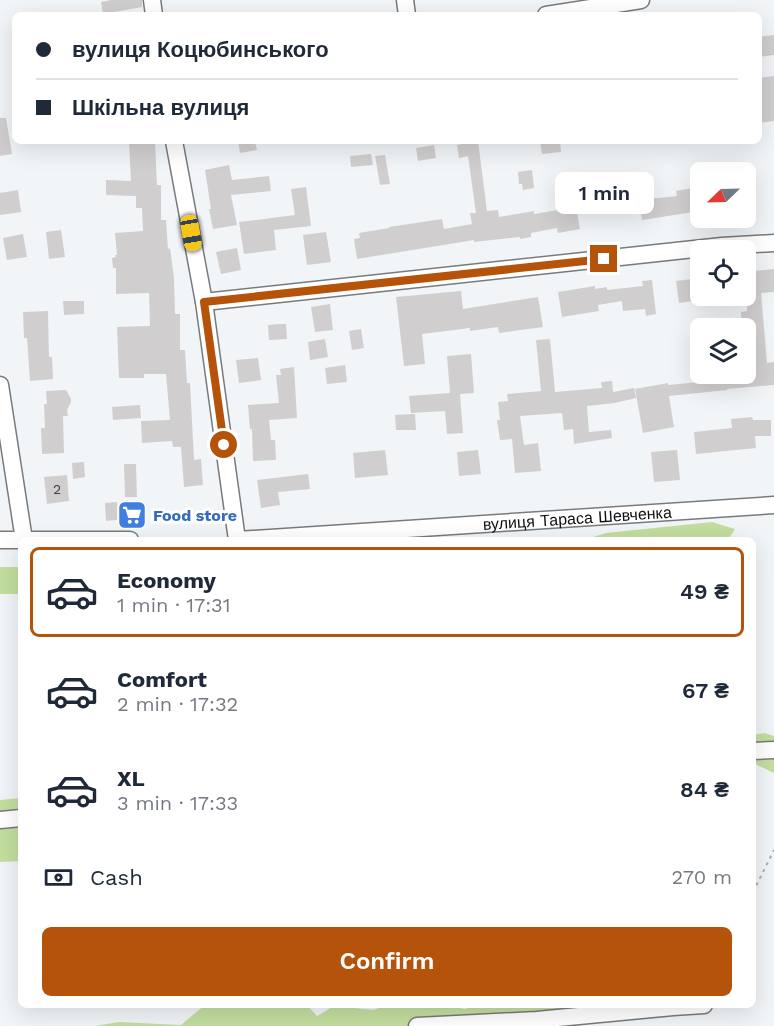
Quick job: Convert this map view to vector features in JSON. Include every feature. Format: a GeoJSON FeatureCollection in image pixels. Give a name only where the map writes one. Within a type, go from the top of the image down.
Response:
{"type":"FeatureCollection","features":[{"type":"Feature","properties":{"kind":"street"},"geometry":{"type":"LineString","coordinates":[[565,12],[641,0]]}},
{"type":"Feature","properties":{"kind":"street"},"geometry":{"type":"LineString","coordinates":[[175,144],[204,302],[238,537]]}},
{"type":"Feature","properties":{"kind":"street"},"geometry":{"type":"LineString","coordinates":[[204,302],[774,243]]}},
{"type":"Feature","properties":{"kind":"street"},"geometry":{"type":"LineString","coordinates":[[0,385],[24,537]]}},
{"type":"Feature","properties":{"kind":"street","name":"вулиця Тараса Шевченка"},"geometry":{"type":"LineString","coordinates":[[284,537],[774,505]]}},
{"type":"Feature","properties":{"kind":"street"},"geometry":{"type":"LineString","coordinates":[[0,540],[18,540]]}},
{"type":"Feature","properties":{"kind":"street"},"geometry":{"type":"LineString","coordinates":[[756,751],[774,750]]}},
{"type":"Feature","properties":{"kind":"street"},"geometry":{"type":"LineString","coordinates":[[0,820],[18,818]]}},
{"type":"Feature","properties":{"kind":"street"},"geometry":{"type":"LineString","coordinates":[[417,1026],[537,1020],[671,1008]]}},
{"type":"Feature","properties":{"kind":"path"},"geometry":{"type":"LineString","coordinates":[[756,886],[774,850]]}},
{"type":"Feature","properties":{"kind":"green space"},"geometry":{"type":"Polygon","coordinates":[[[712,522],[735,529],[730,537],[593,537],[606,533],[712,522]]]}},
{"type":"Feature","properties":{"kind":"green space"},"geometry":{"type":"Polygon","coordinates":[[[0,567],[18,567],[18,594],[0,594],[0,567]]]}},
{"type":"Feature","properties":{"kind":"green space"},"geometry":{"type":"Polygon","coordinates":[[[765,733],[774,736],[774,773],[756,764],[756,734],[765,733]]]}},
{"type":"Feature","properties":{"kind":"green space"},"geometry":{"type":"Polygon","coordinates":[[[18,798],[18,861],[0,862],[0,800],[18,798]]]}},
{"type":"Feature","properties":{"kind":"green space"},"geometry":{"type":"Polygon","coordinates":[[[201,1008],[310,1008],[317,1016],[331,1008],[373,1010],[379,1008],[672,1008],[500,1026],[95,1026],[119,1022],[181,1025],[201,1008]]]}},
{"type":"Feature","properties":{"kind":"building"},"geometry":{"type":"Polygon","coordinates":[[[142,0],[142,7],[103,12],[101,2],[142,0]]]}},
{"type":"Feature","properties":{"kind":"building"},"geometry":{"type":"Polygon","coordinates":[[[774,35],[774,55],[762,57],[762,37],[774,35]]]}},
{"type":"Feature","properties":{"kind":"building"},"geometry":{"type":"Polygon","coordinates":[[[774,76],[774,121],[762,123],[762,78],[774,76]]]}},
{"type":"Feature","properties":{"kind":"building"},"geometry":{"type":"Polygon","coordinates":[[[0,118],[6,118],[12,154],[0,156],[0,118]]]}},
{"type":"Feature","properties":{"kind":"building"},"geometry":{"type":"Polygon","coordinates":[[[129,144],[155,144],[157,185],[161,185],[161,220],[166,220],[168,249],[170,248],[174,278],[175,314],[180,314],[180,350],[185,350],[187,383],[190,383],[194,460],[201,459],[203,485],[184,487],[181,447],[173,447],[172,441],[142,443],[141,421],[170,420],[166,374],[144,374],[144,378],[119,378],[117,327],[150,326],[149,293],[116,294],[116,268],[113,268],[112,258],[117,255],[115,233],[143,231],[142,208],[136,208],[136,196],[106,195],[106,180],[131,181],[129,144]]]}},
{"type":"Feature","properties":{"kind":"building"},"geometry":{"type":"Polygon","coordinates":[[[238,144],[256,144],[257,150],[240,153],[238,144]]]}},
{"type":"Feature","properties":{"kind":"building"},"geometry":{"type":"Polygon","coordinates":[[[478,144],[487,211],[498,210],[499,217],[576,207],[580,229],[558,233],[557,228],[531,233],[531,237],[520,239],[520,237],[474,242],[474,240],[357,259],[354,239],[360,238],[359,233],[442,219],[444,229],[472,224],[470,213],[476,213],[468,156],[459,158],[457,145],[478,144]]]}},
{"type":"Feature","properties":{"kind":"building"},"geometry":{"type":"Polygon","coordinates":[[[540,144],[560,144],[561,152],[542,154],[540,144]]]}},
{"type":"Feature","properties":{"kind":"building"},"geometry":{"type":"Polygon","coordinates":[[[434,145],[436,158],[418,161],[416,148],[434,145]]]}},
{"type":"Feature","properties":{"kind":"building"},"geometry":{"type":"Polygon","coordinates":[[[371,154],[373,165],[351,167],[350,156],[371,154]]]}},
{"type":"Feature","properties":{"kind":"building"},"geometry":{"type":"Polygon","coordinates":[[[385,155],[390,184],[380,185],[375,156],[385,155]]]}},
{"type":"Feature","properties":{"kind":"building"},"geometry":{"type":"Polygon","coordinates":[[[229,165],[232,180],[269,176],[271,191],[231,195],[237,225],[213,229],[205,170],[229,165]]]}},
{"type":"Feature","properties":{"kind":"building"},"geometry":{"type":"Polygon","coordinates":[[[532,170],[534,188],[523,190],[522,184],[519,184],[518,172],[532,170]]]}},
{"type":"Feature","properties":{"kind":"building"},"geometry":{"type":"Polygon","coordinates":[[[306,187],[311,226],[274,230],[276,250],[244,254],[239,222],[295,215],[291,189],[306,187]]]}},
{"type":"Feature","properties":{"kind":"building"},"geometry":{"type":"Polygon","coordinates":[[[690,188],[690,213],[642,220],[639,200],[677,196],[676,191],[690,188]]]}},
{"type":"Feature","properties":{"kind":"building"},"geometry":{"type":"Polygon","coordinates":[[[18,190],[21,212],[0,215],[0,193],[18,190]]]}},
{"type":"Feature","properties":{"kind":"building"},"geometry":{"type":"Polygon","coordinates":[[[61,230],[65,257],[49,259],[46,232],[61,230]]]}},
{"type":"Feature","properties":{"kind":"building"},"geometry":{"type":"Polygon","coordinates":[[[326,232],[331,262],[307,265],[303,235],[326,232]]]}},
{"type":"Feature","properties":{"kind":"building"},"geometry":{"type":"Polygon","coordinates":[[[23,234],[27,257],[7,260],[3,238],[23,234]]]}},
{"type":"Feature","properties":{"kind":"building"},"geometry":{"type":"Polygon","coordinates":[[[237,248],[241,270],[221,274],[216,252],[237,248]]]}},
{"type":"Feature","properties":{"kind":"building"},"geometry":{"type":"Polygon","coordinates":[[[774,269],[774,292],[761,293],[767,363],[774,362],[774,385],[669,396],[674,427],[643,433],[635,389],[668,383],[668,385],[690,383],[756,384],[756,318],[741,318],[741,312],[747,311],[747,306],[756,306],[756,271],[774,269]]]}},
{"type":"Feature","properties":{"kind":"building"},"geometry":{"type":"Polygon","coordinates":[[[690,279],[690,301],[679,303],[676,281],[690,279]]]}},
{"type":"Feature","properties":{"kind":"building"},"geometry":{"type":"Polygon","coordinates":[[[652,280],[656,314],[646,316],[645,309],[623,311],[622,301],[598,305],[599,311],[562,317],[558,292],[595,286],[595,289],[607,287],[607,290],[643,286],[642,281],[652,280]]]}},
{"type":"Feature","properties":{"kind":"building"},"geometry":{"type":"Polygon","coordinates":[[[461,291],[463,309],[538,297],[543,327],[499,333],[498,327],[422,334],[425,364],[404,366],[396,297],[461,291]]]}},
{"type":"Feature","properties":{"kind":"building"},"geometry":{"type":"Polygon","coordinates":[[[63,301],[84,301],[84,314],[64,315],[63,301]]]}},
{"type":"Feature","properties":{"kind":"building"},"geometry":{"type":"Polygon","coordinates":[[[330,304],[333,330],[315,332],[311,307],[330,304]]]}},
{"type":"Feature","properties":{"kind":"building"},"geometry":{"type":"Polygon","coordinates":[[[48,311],[49,357],[52,357],[53,379],[30,381],[23,312],[48,311]]]}},
{"type":"Feature","properties":{"kind":"building"},"geometry":{"type":"Polygon","coordinates":[[[286,324],[287,339],[269,340],[268,325],[286,324]]]}},
{"type":"Feature","properties":{"kind":"building"},"geometry":{"type":"Polygon","coordinates":[[[361,329],[364,348],[352,350],[349,331],[361,329]]]}},
{"type":"Feature","properties":{"kind":"building"},"geometry":{"type":"Polygon","coordinates":[[[325,339],[328,357],[310,360],[308,342],[325,339]]]}},
{"type":"Feature","properties":{"kind":"building"},"geometry":{"type":"Polygon","coordinates":[[[550,339],[555,392],[602,388],[601,382],[612,381],[613,392],[634,388],[636,398],[587,406],[589,432],[611,430],[612,438],[574,444],[573,429],[564,430],[562,413],[520,416],[524,445],[538,443],[541,471],[515,473],[512,439],[500,440],[497,420],[500,420],[498,402],[508,401],[507,394],[541,391],[536,340],[550,339]]]}},
{"type":"Feature","properties":{"kind":"building"},"geometry":{"type":"Polygon","coordinates":[[[471,354],[474,393],[460,394],[463,433],[447,434],[445,411],[411,413],[409,396],[450,393],[447,356],[471,354]]]}},
{"type":"Feature","properties":{"kind":"building"},"geometry":{"type":"Polygon","coordinates":[[[258,358],[261,380],[239,383],[236,360],[258,358]]]}},
{"type":"Feature","properties":{"kind":"building"},"geometry":{"type":"Polygon","coordinates":[[[345,365],[347,382],[327,384],[325,368],[345,365]]]}},
{"type":"Feature","properties":{"kind":"building"},"geometry":{"type":"Polygon","coordinates":[[[294,367],[297,418],[269,420],[271,440],[275,440],[276,460],[253,461],[252,429],[250,429],[248,405],[279,403],[276,375],[281,375],[280,369],[294,367]]]}},
{"type":"Feature","properties":{"kind":"building"},"geometry":{"type":"Polygon","coordinates":[[[66,390],[71,402],[67,410],[68,416],[63,416],[64,453],[42,454],[41,428],[45,428],[46,391],[66,390]]]}},
{"type":"Feature","properties":{"kind":"building"},"geometry":{"type":"Polygon","coordinates":[[[140,405],[141,418],[113,420],[112,407],[140,405]]]}},
{"type":"Feature","properties":{"kind":"building"},"geometry":{"type":"Polygon","coordinates":[[[415,414],[416,430],[396,430],[395,415],[415,414]]]}},
{"type":"Feature","properties":{"kind":"building"},"geometry":{"type":"Polygon","coordinates":[[[752,417],[753,420],[771,420],[771,436],[755,436],[756,448],[696,454],[694,432],[732,428],[731,419],[752,417]]]}},
{"type":"Feature","properties":{"kind":"building"},"geometry":{"type":"Polygon","coordinates":[[[385,450],[388,475],[355,478],[353,453],[385,450]]]}},
{"type":"Feature","properties":{"kind":"building"},"geometry":{"type":"Polygon","coordinates":[[[478,450],[481,474],[459,476],[457,452],[478,450]]]}},
{"type":"Feature","properties":{"kind":"building"},"geometry":{"type":"Polygon","coordinates":[[[677,450],[680,480],[654,482],[651,452],[677,450]]]}},
{"type":"Feature","properties":{"kind":"building"},"geometry":{"type":"Polygon","coordinates":[[[84,462],[85,477],[73,479],[72,463],[84,462]]]}},
{"type":"Feature","properties":{"kind":"building"},"geometry":{"type":"Polygon","coordinates":[[[124,464],[136,464],[137,497],[125,497],[124,464]]]}},
{"type":"Feature","properties":{"kind":"building"},"geometry":{"type":"Polygon","coordinates":[[[308,474],[310,489],[278,492],[280,505],[261,508],[257,480],[308,474]]]}},
{"type":"Feature","properties":{"kind":"building"},"geometry":{"type":"Polygon","coordinates":[[[67,475],[69,501],[47,504],[44,477],[67,475]]]}},
{"type":"Feature","properties":{"kind":"building"},"geometry":{"type":"Polygon","coordinates":[[[117,502],[117,520],[106,521],[105,503],[117,502]]]}},
{"type":"Feature","properties":{"kind":"place","name":"Food store"},"geometry":{"type":"Point","coordinates":[132,515]}},
{"type":"Feature","properties":{"kind":"route"},"geometry":{"type":"LineString","coordinates":[[224,445],[204,302],[604,259]]}}]}
